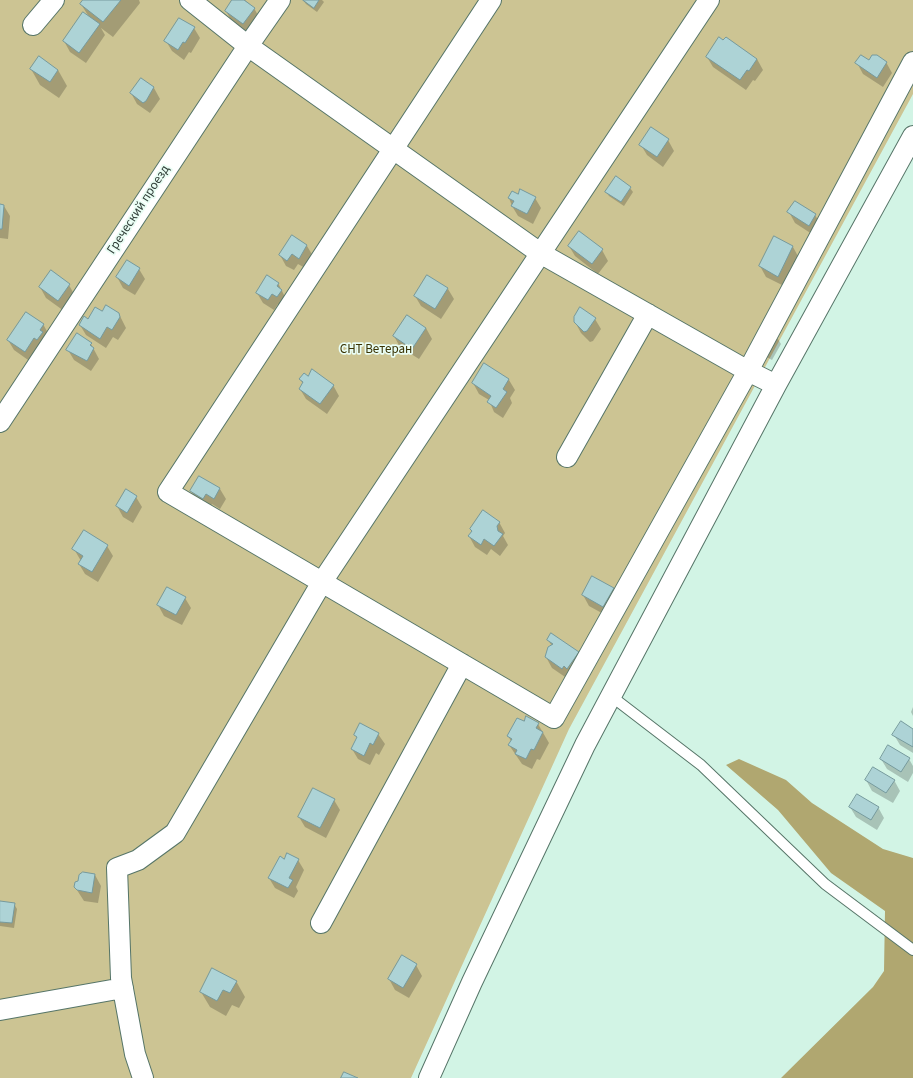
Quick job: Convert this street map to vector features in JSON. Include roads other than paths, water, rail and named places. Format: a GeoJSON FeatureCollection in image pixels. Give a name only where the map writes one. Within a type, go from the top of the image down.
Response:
{"type":"FeatureCollection","features":[{"type":"Feature","properties":{"kind":"street"},"geometry":{"type":"LineString","coordinates":[[33,25],[54,0]]}},
{"type":"Feature","properties":{"kind":"street"},"geometry":{"type":"LineString","coordinates":[[190,0],[248,46],[540,253],[748,371],[776,385]]}},
{"type":"Feature","properties":{"kind":"street","name":"Греческий проезд"},"geometry":{"type":"LineString","coordinates":[[0,422],[248,46],[280,0]]}},
{"type":"Feature","properties":{"kind":"street"},"geometry":{"type":"LineString","coordinates":[[491,0],[168,492],[554,718],[748,371],[913,62]]}},
{"type":"Feature","properties":{"kind":"street"},"geometry":{"type":"LineString","coordinates":[[143,1078],[135,1054],[123,988],[117,868],[138,860],[176,833],[322,582],[709,0]]}},
{"type":"Feature","properties":{"kind":"street"},"geometry":{"type":"LineString","coordinates":[[429,1078],[472,982],[581,752],[776,385],[913,136]]}},
{"type":"Feature","properties":{"kind":"street"},"geometry":{"type":"LineString","coordinates":[[567,457],[648,314]]}},
{"type":"Feature","properties":{"kind":"street"},"geometry":{"type":"LineString","coordinates":[[321,923],[462,664]]}},
{"type":"Feature","properties":{"kind":"street"},"geometry":{"type":"LineString","coordinates":[[0,1010],[123,988]]}},
{"type":"Feature","properties":{"kind":"lane"},"geometry":{"type":"LineString","coordinates":[[611,696],[701,765],[825,884],[913,950]]}},
{"type":"Feature","properties":{"kind":"park label","name":"СНТ Ветеран"},"geometry":{"type":"Point","coordinates":[376,350]}}]}
